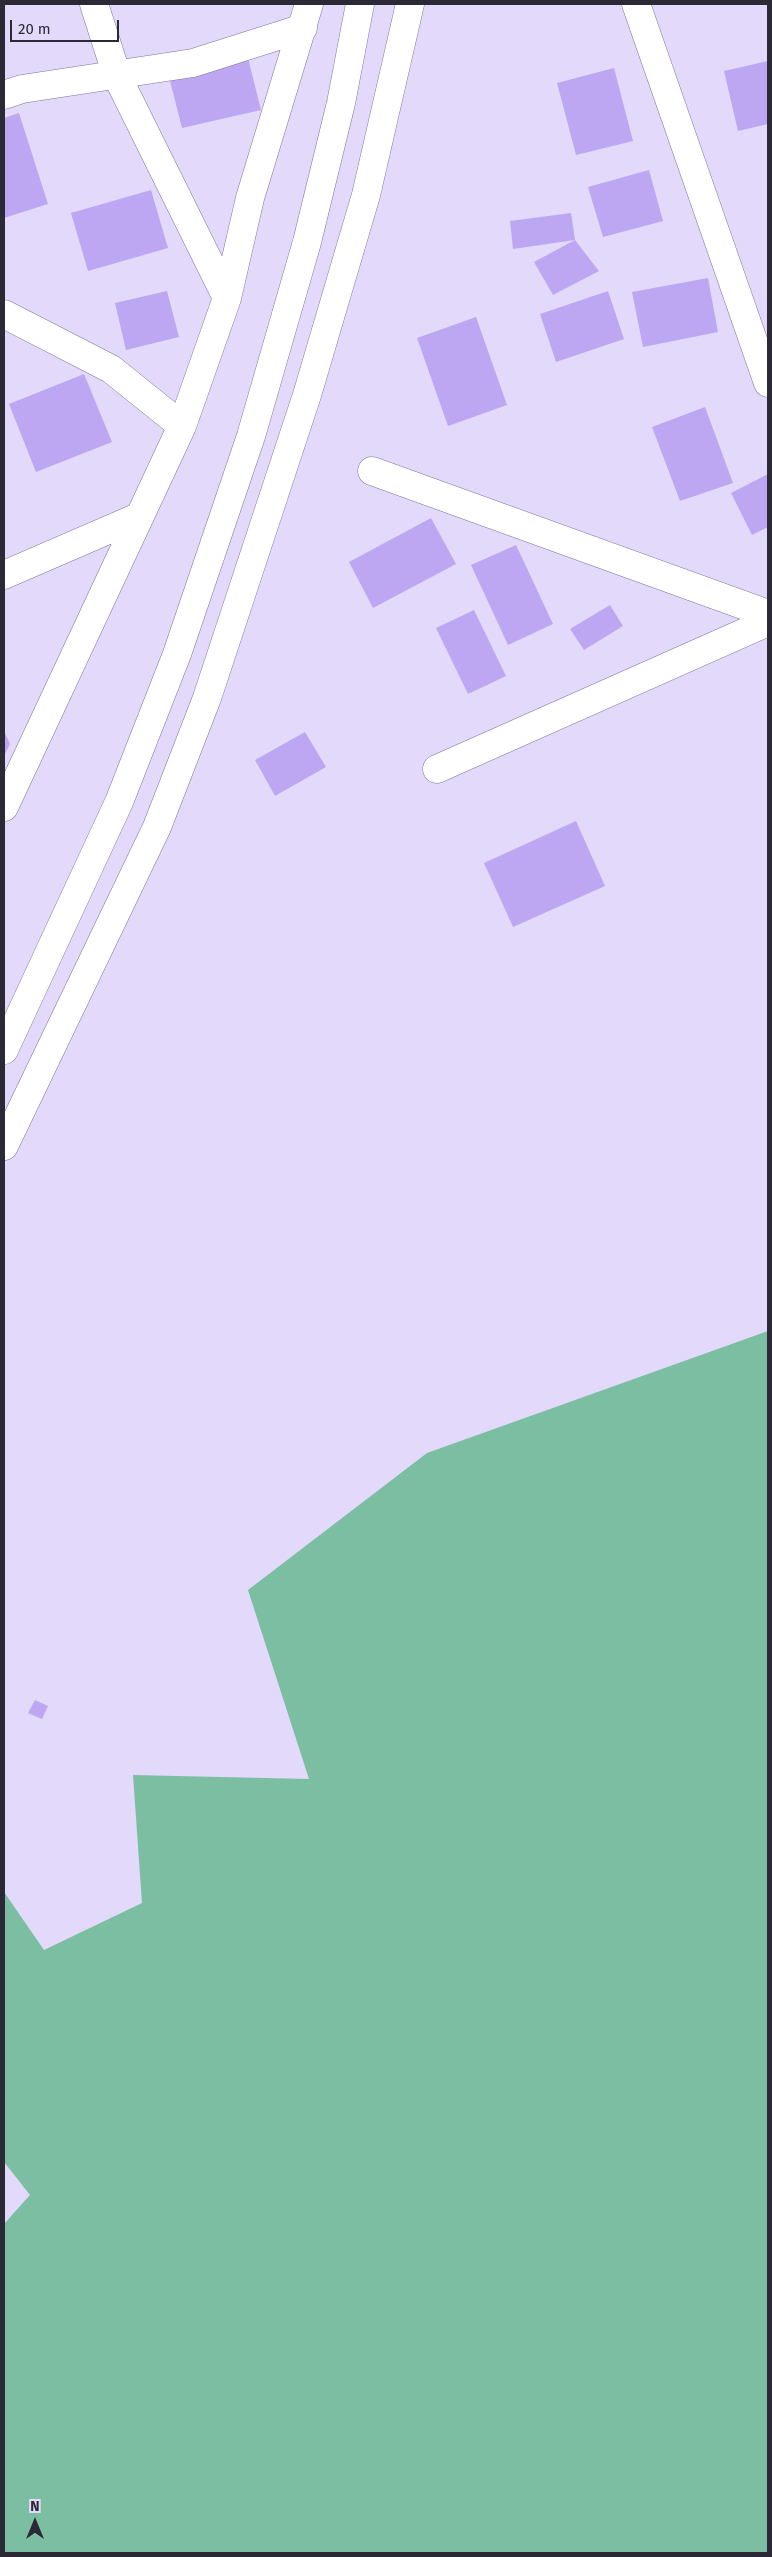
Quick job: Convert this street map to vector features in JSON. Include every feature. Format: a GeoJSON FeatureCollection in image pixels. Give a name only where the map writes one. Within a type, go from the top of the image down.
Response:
{"type":"FeatureCollection","features":[{"type":"Feature","properties":{"kind":"main road"},"geometry":{"type":"LineString","coordinates":[[94,4],[117,76],[227,298]]}},
{"type":"Feature","properties":{"kind":"main road"},"geometry":{"type":"LineString","coordinates":[[4,1050],[119,802],[177,654],[251,436],[308,242],[341,103],[360,4]]}},
{"type":"Feature","properties":{"kind":"main road"},"geometry":{"type":"LineString","coordinates":[[4,1146],[157,827],[207,698],[308,395],[361,214],[410,4]]}},
{"type":"Feature","properties":{"kind":"main road"},"geometry":{"type":"LineString","coordinates":[[636,4],[768,383]]}},
{"type":"Feature","properties":{"kind":"main road"},"geometry":{"type":"LineString","coordinates":[[4,95],[22,89],[193,63],[306,16]]}},
{"type":"Feature","properties":{"kind":"main road"},"geometry":{"type":"LineString","coordinates":[[4,807],[182,426],[227,298],[250,198],[306,16]]}},
{"type":"Feature","properties":{"kind":"main road"},"geometry":{"type":"LineString","coordinates":[[4,314],[111,370],[182,426]]}},
{"type":"Feature","properties":{"kind":"main road"},"geometry":{"type":"LineString","coordinates":[[372,471],[768,614]]}},
{"type":"Feature","properties":{"kind":"main road"},"geometry":{"type":"LineString","coordinates":[[4,575],[138,517]]}},
{"type":"Feature","properties":{"kind":"main road"},"geometry":{"type":"LineString","coordinates":[[437,768],[768,622]]}},
{"type":"Feature","properties":{"kind":"green space"},"geometry":{"type":"Polygon","coordinates":[[[768,1331],[768,2553],[4,2553],[4,2224],[30,2195],[4,2162],[4,1892],[44,1950],[142,1903],[133,1775],[309,1779],[248,1590],[427,1453],[768,1331]]]}},
{"type":"Feature","properties":{"kind":"building"},"geometry":{"type":"Polygon","coordinates":[[[248,58],[261,110],[182,128],[169,77],[248,58]]]}},
{"type":"Feature","properties":{"kind":"building"},"geometry":{"type":"Polygon","coordinates":[[[768,61],[768,124],[738,131],[724,71],[768,61]]]}},
{"type":"Feature","properties":{"kind":"building"},"geometry":{"type":"Polygon","coordinates":[[[614,68],[633,141],[576,155],[557,83],[614,68]]]}},
{"type":"Feature","properties":{"kind":"building"},"geometry":{"type":"Polygon","coordinates":[[[19,113],[48,204],[4,218],[4,118],[19,113]]]}},
{"type":"Feature","properties":{"kind":"building"},"geometry":{"type":"Polygon","coordinates":[[[649,170],[663,221],[603,237],[588,187],[649,170]]]}},
{"type":"Feature","properties":{"kind":"building"},"geometry":{"type":"Polygon","coordinates":[[[151,190],[168,248],[88,271],[71,213],[151,190]]]}},
{"type":"Feature","properties":{"kind":"building"},"geometry":{"type":"Polygon","coordinates":[[[571,213],[575,240],[513,249],[510,221],[571,213]]]}},
{"type":"Feature","properties":{"kind":"building"},"geometry":{"type":"Polygon","coordinates":[[[575,240],[599,271],[553,295],[534,262],[575,240]]]}},
{"type":"Feature","properties":{"kind":"building"},"geometry":{"type":"Polygon","coordinates":[[[708,278],[718,332],[643,347],[632,292],[708,278]]]}},
{"type":"Feature","properties":{"kind":"building"},"geometry":{"type":"Polygon","coordinates":[[[167,291],[179,337],[126,350],[115,303],[167,291]]]}},
{"type":"Feature","properties":{"kind":"building"},"geometry":{"type":"Polygon","coordinates":[[[608,291],[624,339],[556,362],[540,314],[608,291]]]}},
{"type":"Feature","properties":{"kind":"building"},"geometry":{"type":"Polygon","coordinates":[[[476,317],[507,405],[448,426],[417,338],[476,317]]]}},
{"type":"Feature","properties":{"kind":"building"},"geometry":{"type":"Polygon","coordinates":[[[84,374],[112,442],[36,472],[9,404],[84,374]]]}},
{"type":"Feature","properties":{"kind":"building"},"geometry":{"type":"Polygon","coordinates":[[[705,407],[733,483],[680,501],[652,427],[705,407]]]}},
{"type":"Feature","properties":{"kind":"building"},"geometry":{"type":"Polygon","coordinates":[[[768,474],[768,527],[752,535],[731,493],[768,474]]]}},
{"type":"Feature","properties":{"kind":"building"},"geometry":{"type":"Polygon","coordinates":[[[431,518],[456,564],[373,608],[349,562],[431,518]]]}},
{"type":"Feature","properties":{"kind":"building"},"geometry":{"type":"Polygon","coordinates":[[[516,545],[553,624],[508,645],[471,565],[516,545]]]}},
{"type":"Feature","properties":{"kind":"building"},"geometry":{"type":"Polygon","coordinates":[[[610,605],[623,626],[584,650],[570,629],[610,605]]]}},
{"type":"Feature","properties":{"kind":"building"},"geometry":{"type":"Polygon","coordinates":[[[474,610],[506,676],[468,694],[436,628],[474,610]]]}},
{"type":"Feature","properties":{"kind":"building"},"geometry":{"type":"Polygon","coordinates":[[[4,731],[10,744],[4,756],[4,731]]]}},
{"type":"Feature","properties":{"kind":"building"},"geometry":{"type":"Polygon","coordinates":[[[305,732],[326,767],[275,796],[255,760],[305,732]]]}},
{"type":"Feature","properties":{"kind":"building"},"geometry":{"type":"Polygon","coordinates":[[[576,821],[605,886],[513,927],[484,863],[576,821]]]}},
{"type":"Feature","properties":{"kind":"building"},"geometry":{"type":"Polygon","coordinates":[[[35,1700],[48,1706],[42,1719],[28,1713],[35,1700]]]}}]}
